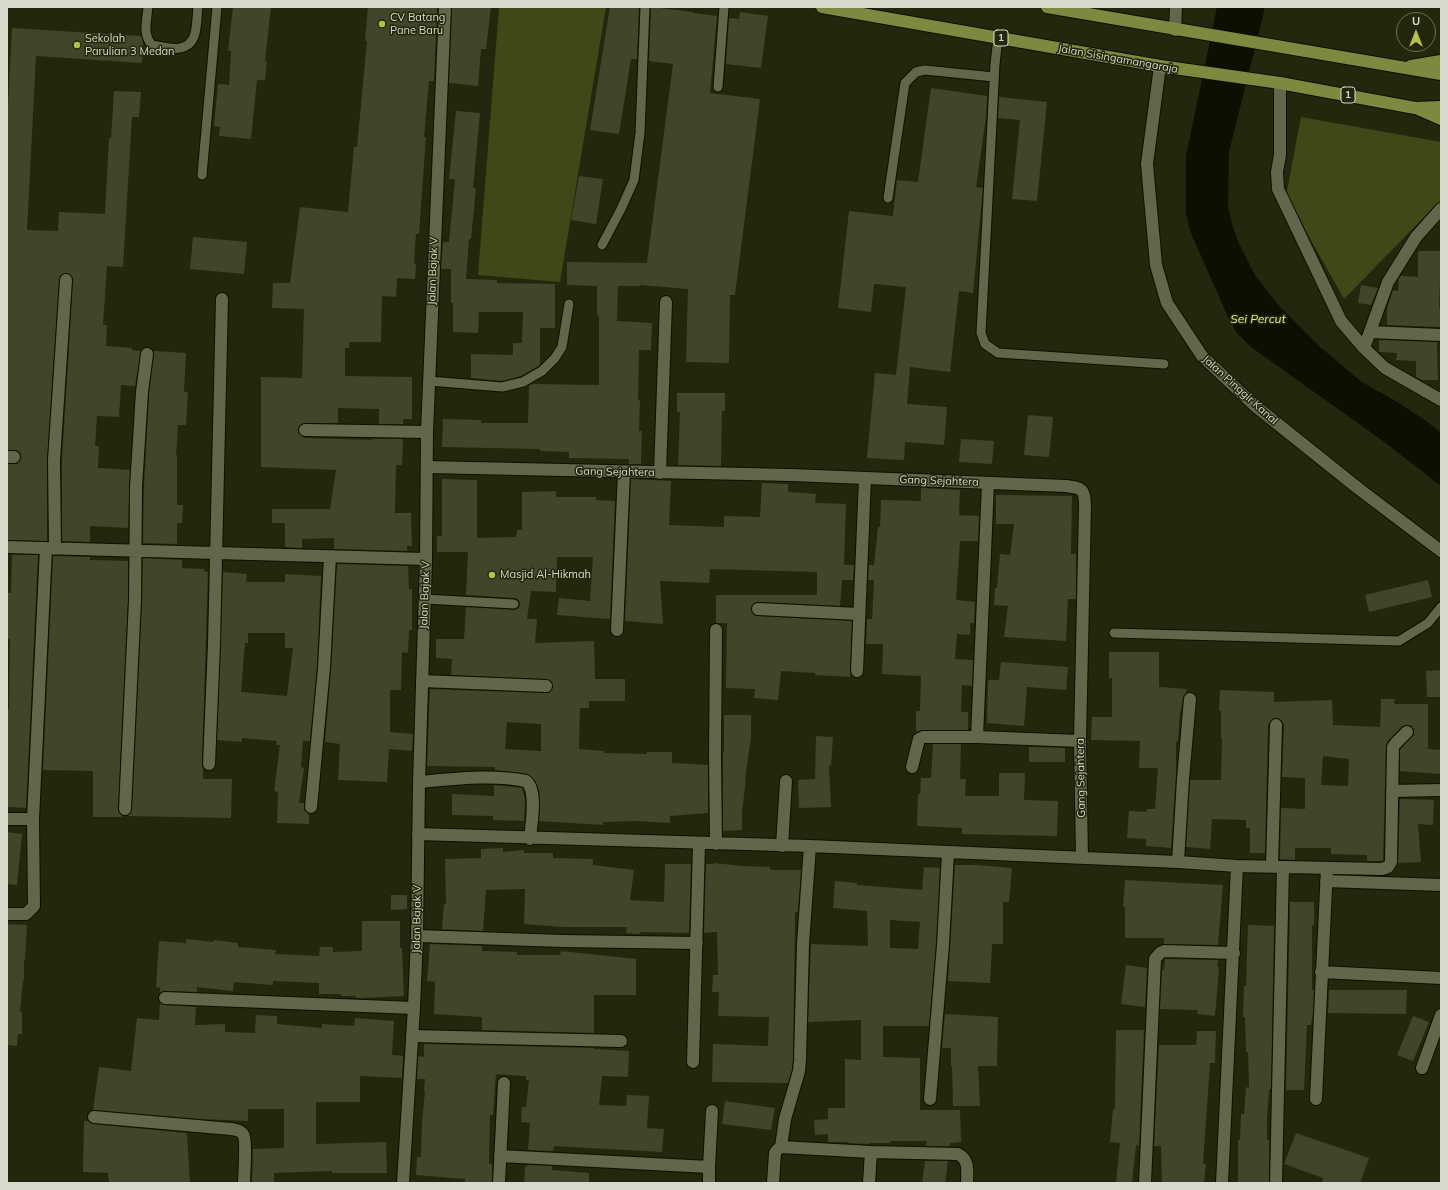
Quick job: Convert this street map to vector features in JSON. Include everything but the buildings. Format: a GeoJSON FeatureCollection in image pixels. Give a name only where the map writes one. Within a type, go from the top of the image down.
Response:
{"type":"FeatureCollection","features":[{"type":"Feature","properties":{"kind":"highway","name":"Jalan Sisingamangaraja"},"geometry":{"type":"LineString","coordinates":[[822,7],[1160,66],[1280,82],[1415,108]]}},
{"type":"Feature","properties":{"kind":"highway"},"geometry":{"type":"LineString","coordinates":[[1047,7],[1441,74]]}},
{"type":"Feature","properties":{"kind":"highway"},"geometry":{"type":"LineString","coordinates":[[1404,67],[1441,61]]}},
{"type":"Feature","properties":{"kind":"highway","name":"1"},"geometry":{"type":"LineString","coordinates":[[1415,108],[1441,107]]}},
{"type":"Feature","properties":{"kind":"highway"},"geometry":{"type":"LineString","coordinates":[[1415,108],[1441,119]]}},
{"type":"Feature","properties":{"kind":"street","name":"Jalan Bajak V"},"geometry":{"type":"LineString","coordinates":[[403,1183],[417,936],[419,782],[426,559],[427,432],[445,7]]}},
{"type":"Feature","properties":{"kind":"street"},"geometry":{"type":"LineString","coordinates":[[1176,7],[1179,30]]}},
{"type":"Feature","properties":{"kind":"street","name":"Jalan Pinggir Kanal"},"geometry":{"type":"LineString","coordinates":[[1160,66],[1147,164],[1156,264],[1167,303],[1202,356],[1254,404],[1359,489],[1441,552]]}},
{"type":"Feature","properties":{"kind":"street"},"geometry":{"type":"LineString","coordinates":[[1280,82],[1280,155],[1277,172],[1278,189],[1341,321],[1364,348],[1385,368],[1441,400]]}},
{"type":"Feature","properties":{"kind":"street"},"geometry":{"type":"LineString","coordinates":[[1364,348],[1388,282],[1416,237],[1441,209]]}},
{"type":"Feature","properties":{"kind":"street"},"geometry":{"type":"LineString","coordinates":[[7,914],[26,914],[34,906],[33,819],[66,280]]}},
{"type":"Feature","properties":{"kind":"street"},"geometry":{"type":"LineString","coordinates":[[209,764],[222,299]]}},
{"type":"Feature","properties":{"kind":"street"},"geometry":{"type":"LineString","coordinates":[[660,473],[666,302]]}},
{"type":"Feature","properties":{"kind":"street"},"geometry":{"type":"LineString","coordinates":[[1370,332],[1441,335]]}},
{"type":"Feature","properties":{"kind":"street"},"geometry":{"type":"LineString","coordinates":[[124,809],[136,600],[136,487],[142,392],[147,354]]}},
{"type":"Feature","properties":{"kind":"street"},"geometry":{"type":"LineString","coordinates":[[305,430],[427,432]]}},
{"type":"Feature","properties":{"kind":"street","name":"Gang Sejahtera"},"geometry":{"type":"LineString","coordinates":[[427,467],[791,475],[1070,487],[1082,490],[1085,496],[1080,740],[1082,858]]}},
{"type":"Feature","properties":{"kind":"street"},"geometry":{"type":"LineString","coordinates":[[617,630],[624,472]]}},
{"type":"Feature","properties":{"kind":"street"},"geometry":{"type":"LineString","coordinates":[[857,671],[865,478]]}},
{"type":"Feature","properties":{"kind":"street"},"geometry":{"type":"LineString","coordinates":[[977,737],[988,483]]}},
{"type":"Feature","properties":{"kind":"street"},"geometry":{"type":"LineString","coordinates":[[7,547],[426,559]]}},
{"type":"Feature","properties":{"kind":"street"},"geometry":{"type":"LineString","coordinates":[[311,807],[324,668],[330,556]]}},
{"type":"Feature","properties":{"kind":"street"},"geometry":{"type":"LineString","coordinates":[[758,609],[859,614]]}},
{"type":"Feature","properties":{"kind":"street"},"geometry":{"type":"LineString","coordinates":[[716,630],[716,844]]}},
{"type":"Feature","properties":{"kind":"street"},"geometry":{"type":"LineString","coordinates":[[422,681],[546,686]]}},
{"type":"Feature","properties":{"kind":"street"},"geometry":{"type":"LineString","coordinates":[[1178,862],[1190,699]]}},
{"type":"Feature","properties":{"kind":"street"},"geometry":{"type":"LineString","coordinates":[[1276,724],[1276,1183]]}},
{"type":"Feature","properties":{"kind":"street"},"geometry":{"type":"LineString","coordinates":[[418,834],[530,839],[810,846],[1178,862],[1237,866],[1379,869],[1388,867],[1391,862],[1394,747],[1407,732]]}},
{"type":"Feature","properties":{"kind":"street"},"geometry":{"type":"LineString","coordinates":[[912,767],[919,739],[923,737],[1080,740]]}},
{"type":"Feature","properties":{"kind":"street"},"geometry":{"type":"LineString","coordinates":[[419,782],[475,778],[515,778],[526,781],[531,787],[533,798],[530,839]]}},
{"type":"Feature","properties":{"kind":"street"},"geometry":{"type":"LineString","coordinates":[[782,846],[786,781]]}},
{"type":"Feature","properties":{"kind":"street"},"geometry":{"type":"LineString","coordinates":[[1392,792],[1441,790]]}},
{"type":"Feature","properties":{"kind":"street"},"geometry":{"type":"LineString","coordinates":[[7,819],[33,819]]}},
{"type":"Feature","properties":{"kind":"street"},"geometry":{"type":"LineString","coordinates":[[693,1062],[700,844]]}},
{"type":"Feature","properties":{"kind":"street"},"geometry":{"type":"LineString","coordinates":[[773,1183],[775,1153],[781,1147],[785,1119],[799,1071],[803,944],[810,846]]}},
{"type":"Feature","properties":{"kind":"street"},"geometry":{"type":"LineString","coordinates":[[930,1099],[943,946],[948,853]]}},
{"type":"Feature","properties":{"kind":"street"},"geometry":{"type":"LineString","coordinates":[[1222,1183],[1237,866]]}},
{"type":"Feature","properties":{"kind":"street"},"geometry":{"type":"LineString","coordinates":[[1316,1099],[1327,868]]}},
{"type":"Feature","properties":{"kind":"street"},"geometry":{"type":"LineString","coordinates":[[1326,881],[1441,885]]}},
{"type":"Feature","properties":{"kind":"street"},"geometry":{"type":"LineString","coordinates":[[417,936],[563,941],[697,943]]}},
{"type":"Feature","properties":{"kind":"street"},"geometry":{"type":"LineString","coordinates":[[1145,1183],[1155,959],[1164,951],[1234,953]]}},
{"type":"Feature","properties":{"kind":"street"},"geometry":{"type":"LineString","coordinates":[[1321,972],[1441,978]]}},
{"type":"Feature","properties":{"kind":"street"},"geometry":{"type":"LineString","coordinates":[[164,998],[414,1008]]}},
{"type":"Feature","properties":{"kind":"street"},"geometry":{"type":"LineString","coordinates":[[1422,1068],[1441,1015]]}},
{"type":"Feature","properties":{"kind":"street"},"geometry":{"type":"LineString","coordinates":[[412,1036],[621,1041]]}},
{"type":"Feature","properties":{"kind":"street"},"geometry":{"type":"LineString","coordinates":[[499,1183],[504,1083]]}},
{"type":"Feature","properties":{"kind":"street"},"geometry":{"type":"LineString","coordinates":[[709,1183],[712,1111]]}},
{"type":"Feature","properties":{"kind":"street"},"geometry":{"type":"LineString","coordinates":[[94,1117],[240,1131],[243,1134],[244,1141],[244,1183]]}},
{"type":"Feature","properties":{"kind":"street"},"geometry":{"type":"LineString","coordinates":[[781,1147],[871,1152],[958,1154],[963,1157],[968,1166],[967,1183]]}},
{"type":"Feature","properties":{"kind":"street"},"geometry":{"type":"LineString","coordinates":[[869,1183],[871,1152]]}},
{"type":"Feature","properties":{"kind":"street"},"geometry":{"type":"LineString","coordinates":[[500,1156],[709,1167]]}},
{"type":"Feature","properties":{"kind":"lane"},"geometry":{"type":"LineString","coordinates":[[148,7],[147,39],[152,45],[180,48],[189,45],[195,37],[198,7]]}},
{"type":"Feature","properties":{"kind":"lane"},"geometry":{"type":"LineString","coordinates":[[202,175],[217,7]]}},
{"type":"Feature","properties":{"kind":"lane"},"geometry":{"type":"LineString","coordinates":[[602,244],[621,209],[634,180],[640,133],[645,7]]}},
{"type":"Feature","properties":{"kind":"lane"},"geometry":{"type":"LineString","coordinates":[[718,86],[724,7]]}},
{"type":"Feature","properties":{"kind":"lane"},"geometry":{"type":"LineString","coordinates":[[998,38],[994,77],[981,333],[985,344],[998,353],[1164,364]]}},
{"type":"Feature","properties":{"kind":"lane"},"geometry":{"type":"LineString","coordinates":[[888,198],[905,82],[916,72],[925,70],[994,77]]}},
{"type":"Feature","properties":{"kind":"lane"},"geometry":{"type":"LineString","coordinates":[[429,381],[502,387],[523,382],[542,371],[555,358],[562,347],[570,304]]}},
{"type":"Feature","properties":{"kind":"lane"},"geometry":{"type":"LineString","coordinates":[[425,599],[514,604]]}},
{"type":"Feature","properties":{"kind":"lane"},"geometry":{"type":"LineString","coordinates":[[1114,633],[1399,641],[1428,624],[1441,607]]}},
{"type":"Feature","properties":{"kind":"green space"},"geometry":{"type":"Polygon","coordinates":[[[499,7],[606,7],[560,282],[478,275],[499,7]]]}},
{"type":"Feature","properties":{"kind":"green space"},"geometry":{"type":"Polygon","coordinates":[[[1301,117],[1441,142],[1441,200],[1344,299],[1286,196],[1301,117]]]}},
{"type":"Feature","properties":{"kind":"water","name":"Sei Percut"},"geometry":{"type":"Polygon","coordinates":[[[1217,7],[1264,7],[1229,152],[1228,207],[1238,241],[1255,275],[1280,307],[1320,347],[1362,382],[1425,420],[1441,433],[1441,486],[1383,441],[1251,347],[1237,333],[1228,317],[1190,231],[1186,213],[1186,156],[1217,7]]]}},
{"type":"Feature","properties":{"kind":"place","name":"CV Batang Pane Baru"},"geometry":{"type":"Point","coordinates":[382,24]}},
{"type":"Feature","properties":{"kind":"place","name":"Sekolah Parulian 3 Medan"},"geometry":{"type":"Point","coordinates":[77,45]}},
{"type":"Feature","properties":{"kind":"place","name":"Masjid Al-Hikmah"},"geometry":{"type":"Point","coordinates":[492,575]}}]}
